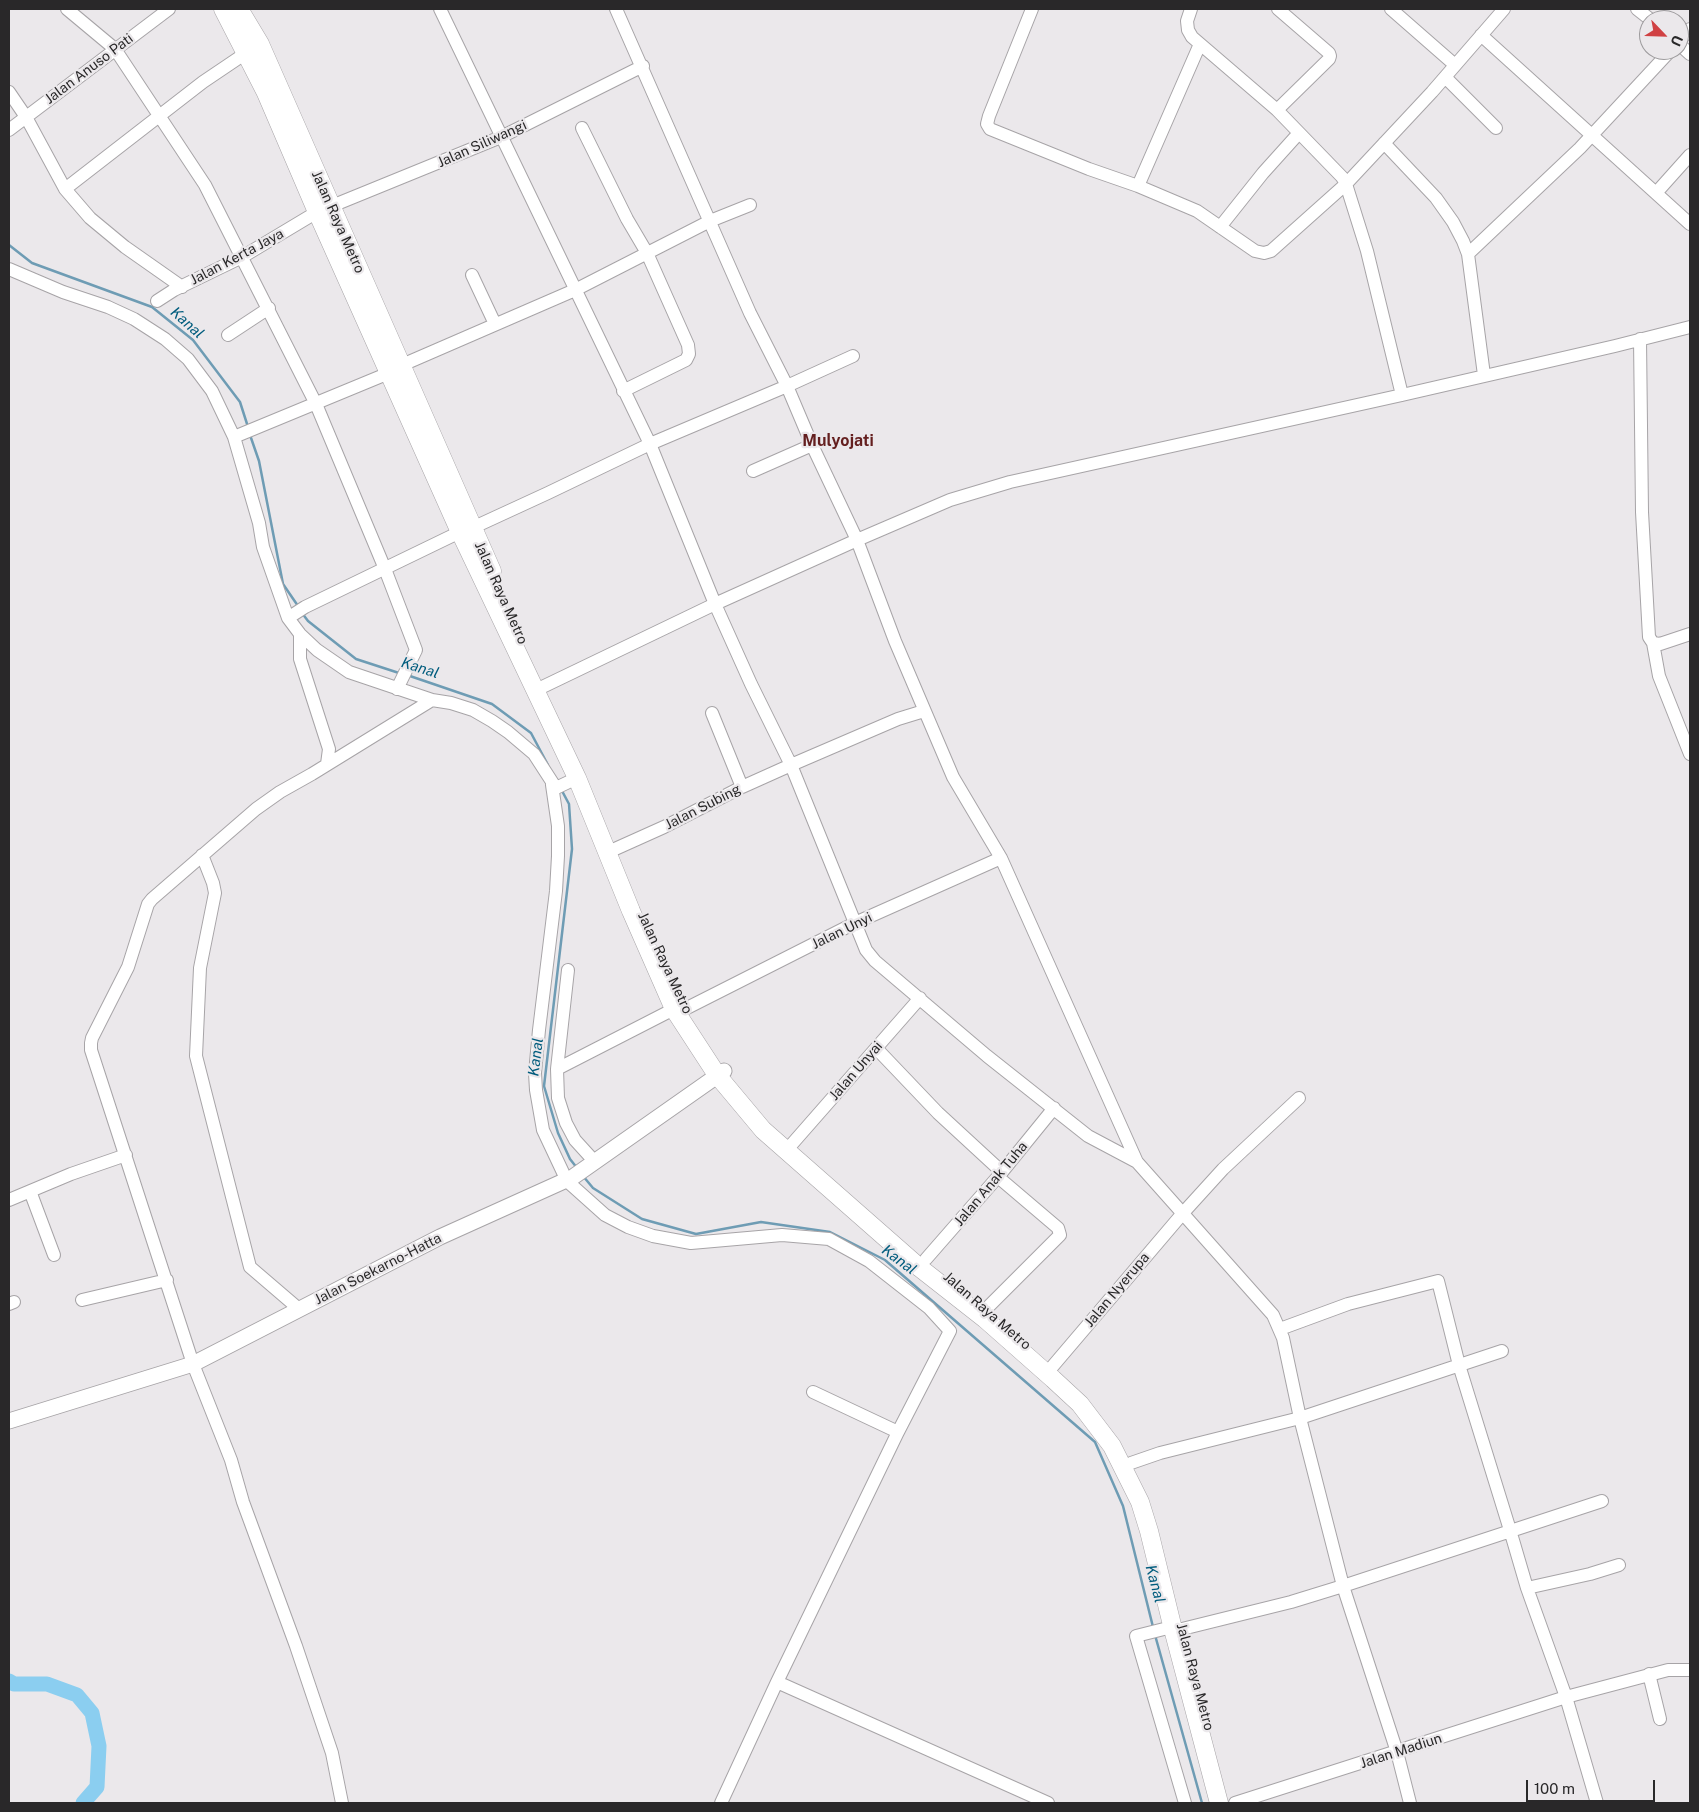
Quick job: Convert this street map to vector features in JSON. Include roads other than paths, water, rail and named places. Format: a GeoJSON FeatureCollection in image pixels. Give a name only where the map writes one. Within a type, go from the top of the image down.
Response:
{"type":"FeatureCollection","features":[{"type":"Feature","properties":{"kind":"highway"},"geometry":{"type":"LineString","coordinates":[[222,9],[324,209],[466,530],[539,689],[631,912],[680,1009],[747,1112],[786,1151],[920,1268],[985,1318],[1080,1404],[1112,1446],[1140,1502],[1150,1532],[1177,1628],[1220,1803]]}},
{"type":"Feature","properties":{"kind":"highway","name":"Jalan Raya Metro"},"geometry":{"type":"LineString","coordinates":[[239,9],[260,44],[324,209]]}},
{"type":"Feature","properties":{"kind":"highway","name":"Jalan Raya Metro"},"geometry":{"type":"LineString","coordinates":[[539,689],[615,849],[666,969],[680,1009]]}},
{"type":"Feature","properties":{"kind":"highway","name":"Jalan Raya Metro"},"geometry":{"type":"LineString","coordinates":[[721,1073],[773,1127],[1052,1366],[1084,1395],[1104,1418],[1119,1440],[1131,1463],[1151,1516],[1177,1628],[1228,1803]]}},
{"type":"Feature","properties":{"kind":"main road","name":"Jalan Soekarno-Hatta"},"geometry":{"type":"LineString","coordinates":[[9,1422],[193,1364],[440,1237],[570,1179],[721,1073]]}},
{"type":"Feature","properties":{"kind":"street"},"geometry":{"type":"LineString","coordinates":[[67,9],[115,50],[205,185],[316,404],[385,569],[416,650],[398,686]]}},
{"type":"Feature","properties":{"kind":"street","name":"Jalan Anuso Pati"},"geometry":{"type":"LineString","coordinates":[[9,130],[169,9]]}},
{"type":"Feature","properties":{"kind":"street"},"geometry":{"type":"LineString","coordinates":[[440,9],[650,444],[715,604],[751,684],[791,765],[855,924],[870,956],[987,1056],[1088,1136],[1137,1162]]}},
{"type":"Feature","properties":{"kind":"street"},"geometry":{"type":"LineString","coordinates":[[616,9],[643,66],[750,313],[787,386],[812,445],[857,540],[895,641],[953,777],[1000,858],[1137,1162],[1273,1315],[1280,1329],[1300,1418],[1343,1586],[1398,1752],[1410,1803]]}},
{"type":"Feature","properties":{"kind":"street"},"geometry":{"type":"LineString","coordinates":[[1032,9],[988,116],[988,126],[992,131],[1089,169],[1144,188],[1197,211],[1255,251],[1264,253],[1270,251],[1346,184],[1445,77],[1504,9]]}},
{"type":"Feature","properties":{"kind":"street"},"geometry":{"type":"LineString","coordinates":[[1191,9],[1187,20],[1188,30],[1200,44],[1277,110],[1346,184],[1367,251],[1402,396]]}},
{"type":"Feature","properties":{"kind":"street"},"geometry":{"type":"LineString","coordinates":[[1277,110],[1330,56],[1329,53],[1278,9]]}},
{"type":"Feature","properties":{"kind":"street"},"geometry":{"type":"LineString","coordinates":[[1391,9],[1455,65]]}},
{"type":"Feature","properties":{"kind":"street"},"geometry":{"type":"LineString","coordinates":[[1481,36],[1690,224]]}},
{"type":"Feature","properties":{"kind":"street"},"geometry":{"type":"LineString","coordinates":[[1144,188],[1200,44]]}},
{"type":"Feature","properties":{"kind":"street"},"geometry":{"type":"LineString","coordinates":[[65,189],[203,82],[246,53]]}},
{"type":"Feature","properties":{"kind":"street"},"geometry":{"type":"LineString","coordinates":[[1468,254],[1592,135],[1662,60]]}},
{"type":"Feature","properties":{"kind":"street","name":"Jalan Siliwangi"},"geometry":{"type":"LineString","coordinates":[[324,209],[501,137],[643,66]]}},
{"type":"Feature","properties":{"kind":"street"},"geometry":{"type":"LineString","coordinates":[[1445,77],[1496,128]]}},
{"type":"Feature","properties":{"kind":"street"},"geometry":{"type":"LineString","coordinates":[[9,92],[26,117],[65,189],[90,218],[125,248],[182,287]]}},
{"type":"Feature","properties":{"kind":"street"},"geometry":{"type":"LineString","coordinates":[[582,128],[647,254],[688,346],[689,354],[681,364],[624,391]]}},
{"type":"Feature","properties":{"kind":"street"},"geometry":{"type":"LineString","coordinates":[[1220,227],[1299,133]]}},
{"type":"Feature","properties":{"kind":"street"},"geometry":{"type":"LineString","coordinates":[[1384,143],[1445,209],[1459,233],[1468,254],[1484,375]]}},
{"type":"Feature","properties":{"kind":"street"},"geometry":{"type":"LineString","coordinates":[[1656,193],[1690,155]]}},
{"type":"Feature","properties":{"kind":"street"},"geometry":{"type":"LineString","coordinates":[[236,436],[316,404],[575,290],[710,221],[750,205]]}},
{"type":"Feature","properties":{"kind":"street","name":"Jalan Kerta Jaya"},"geometry":{"type":"LineString","coordinates":[[157,301],[174,290],[242,257],[324,209]]}},
{"type":"Feature","properties":{"kind":"street"},"geometry":{"type":"LineString","coordinates":[[9,269],[134,319],[165,339],[188,359],[212,391],[236,436],[259,523],[263,547],[296,613],[300,634],[300,658],[329,749],[327,764]]}},
{"type":"Feature","properties":{"kind":"street"},"geometry":{"type":"LineString","coordinates":[[472,275],[495,324]]}},
{"type":"Feature","properties":{"kind":"street"},"geometry":{"type":"LineString","coordinates":[[228,335],[269,308]]}},
{"type":"Feature","properties":{"kind":"street"},"geometry":{"type":"LineString","coordinates":[[539,689],[715,604],[950,500],[1010,482],[1402,396],[1690,327]]}},
{"type":"Feature","properties":{"kind":"street"},"geometry":{"type":"LineString","coordinates":[[1640,339],[1642,512],[1649,637],[1653,643],[1659,676],[1690,754]]}},
{"type":"Feature","properties":{"kind":"street"},"geometry":{"type":"LineString","coordinates":[[296,613],[466,530],[650,444],[854,356]]}},
{"type":"Feature","properties":{"kind":"street"},"geometry":{"type":"LineString","coordinates":[[754,471],[812,445]]}},
{"type":"Feature","properties":{"kind":"street"},"geometry":{"type":"LineString","coordinates":[[300,634],[317,650],[341,667],[362,678],[398,686],[432,700],[451,702],[473,710],[508,732],[534,754],[555,786],[558,826],[556,891],[539,1030],[536,1090],[543,1130],[570,1179],[604,1215],[628,1227],[653,1236],[691,1243],[782,1235],[829,1239],[869,1261],[929,1308],[950,1331],[898,1432],[777,1682],[721,1803]]}},
{"type":"Feature","properties":{"kind":"street"},"geometry":{"type":"LineString","coordinates":[[1653,643],[1660,644],[1690,634]]}},
{"type":"Feature","properties":{"kind":"street"},"geometry":{"type":"LineString","coordinates":[[342,1803],[332,1753],[296,1646],[243,1502],[232,1460],[193,1364],[91,1050],[92,1038],[128,967],[148,904],[152,899],[256,809],[280,792],[432,700]]}},
{"type":"Feature","properties":{"kind":"street","name":"Jalan Subing"},"geometry":{"type":"LineString","coordinates":[[615,849],[791,765],[898,719],[924,711]]}},
{"type":"Feature","properties":{"kind":"street"},"geometry":{"type":"LineString","coordinates":[[712,713],[742,787]]}},
{"type":"Feature","properties":{"kind":"street"},"geometry":{"type":"LineString","coordinates":[[555,786],[575,780]]}},
{"type":"Feature","properties":{"kind":"street"},"geometry":{"type":"LineString","coordinates":[[202,855],[215,893],[200,968],[196,1056],[250,1267],[300,1309]]}},
{"type":"Feature","properties":{"kind":"street","name":"Jalan Unyi"},"geometry":{"type":"LineString","coordinates":[[557,1069],[855,924],[1000,858]]}},
{"type":"Feature","properties":{"kind":"street"},"geometry":{"type":"LineString","coordinates":[[568,970],[557,1069],[558,1098],[566,1124],[592,1164]]}},
{"type":"Feature","properties":{"kind":"street","name":"Jalan Unyai"},"geometry":{"type":"LineString","coordinates":[[792,1144],[920,998]]}},
{"type":"Feature","properties":{"kind":"street"},"geometry":{"type":"LineString","coordinates":[[876,1048],[938,1113],[1058,1228],[1060,1235],[986,1309]]}},
{"type":"Feature","properties":{"kind":"street","name":"Jalan Nyerupa"},"geometry":{"type":"LineString","coordinates":[[1052,1366],[1223,1169],[1300,1098]]}},
{"type":"Feature","properties":{"kind":"street","name":"Jalan Anak Tuha"},"geometry":{"type":"LineString","coordinates":[[926,1259],[1054,1108]]}},
{"type":"Feature","properties":{"kind":"street"},"geometry":{"type":"LineString","coordinates":[[9,1200],[71,1174],[126,1155]]}},
{"type":"Feature","properties":{"kind":"street"},"geometry":{"type":"LineString","coordinates":[[30,1191],[54,1255]]}},
{"type":"Feature","properties":{"kind":"street"},"geometry":{"type":"LineString","coordinates":[[82,1300],[167,1280]]}},
{"type":"Feature","properties":{"kind":"street"},"geometry":{"type":"LineString","coordinates":[[1280,1329],[1348,1304],[1438,1281],[1459,1365],[1527,1588],[1566,1697],[1597,1803]]}},
{"type":"Feature","properties":{"kind":"street"},"geometry":{"type":"LineString","coordinates":[[1131,1463],[1160,1453],[1300,1418],[1502,1351]]}},
{"type":"Feature","properties":{"kind":"street"},"geometry":{"type":"LineString","coordinates":[[812,1392],[898,1432]]}},
{"type":"Feature","properties":{"kind":"street"},"geometry":{"type":"LineString","coordinates":[[1185,1803],[1136,1636],[1291,1602],[1602,1501]]}},
{"type":"Feature","properties":{"kind":"street"},"geometry":{"type":"LineString","coordinates":[[1527,1588],[1590,1574],[1619,1565]]}},
{"type":"Feature","properties":{"kind":"street","name":"Jalan Madiun"},"geometry":{"type":"LineString","coordinates":[[1235,1803],[1566,1697],[1650,1674],[1674,1669],[1690,1670]]}},
{"type":"Feature","properties":{"kind":"street"},"geometry":{"type":"LineString","coordinates":[[1650,1674],[1660,1719]]}},
{"type":"Feature","properties":{"kind":"street"},"geometry":{"type":"LineString","coordinates":[[777,1682],[1048,1803]]}},
{"type":"Feature","properties":{"kind":"waterway","name":"Kanal"},"geometry":{"type":"LineString","coordinates":[[9,245],[32,263],[152,307],[193,340],[240,402],[248,427]]}},
{"type":"Feature","properties":{"kind":"waterway","name":"Kanal"},"geometry":{"type":"LineString","coordinates":[[250,435],[259,461],[283,584],[298,606]]}},
{"type":"Feature","properties":{"kind":"waterway","name":"Kanal"},"geometry":{"type":"LineString","coordinates":[[302,613],[308,621],[356,659],[399,673]]}},
{"type":"Feature","properties":{"kind":"waterway","name":"Kanal"},"geometry":{"type":"LineString","coordinates":[[407,675],[492,704],[531,733],[548,765]]}},
{"type":"Feature","properties":{"kind":"waterway","name":"Kanal"},"geometry":{"type":"LineString","coordinates":[[561,789],[569,804],[572,849],[544,1086],[558,1133],[570,1159],[577,1168]]}},
{"type":"Feature","properties":{"kind":"waterway","name":"Kanal"},"geometry":{"type":"LineString","coordinates":[[583,1176],[593,1188],[642,1219],[696,1234],[761,1222],[830,1232],[885,1260],[1095,1442],[1123,1506],[1153,1627]]}},
{"type":"Feature","properties":{"kind":"waterway","name":"Kanal"},"geometry":{"type":"LineString","coordinates":[[1155,1635],[1202,1803]]}},
{"type":"Feature","properties":{"kind":"waterway"},"geometry":{"type":"LineString","coordinates":[[9,1681],[14,1684],[47,1684],[77,1695],[92,1713],[99,1746],[97,1787],[83,1803]]}},
{"type":"Feature","properties":{"kind":"district","name":"Mulyojati"},"geometry":{"type":"Point","coordinates":[838,441]}}]}
